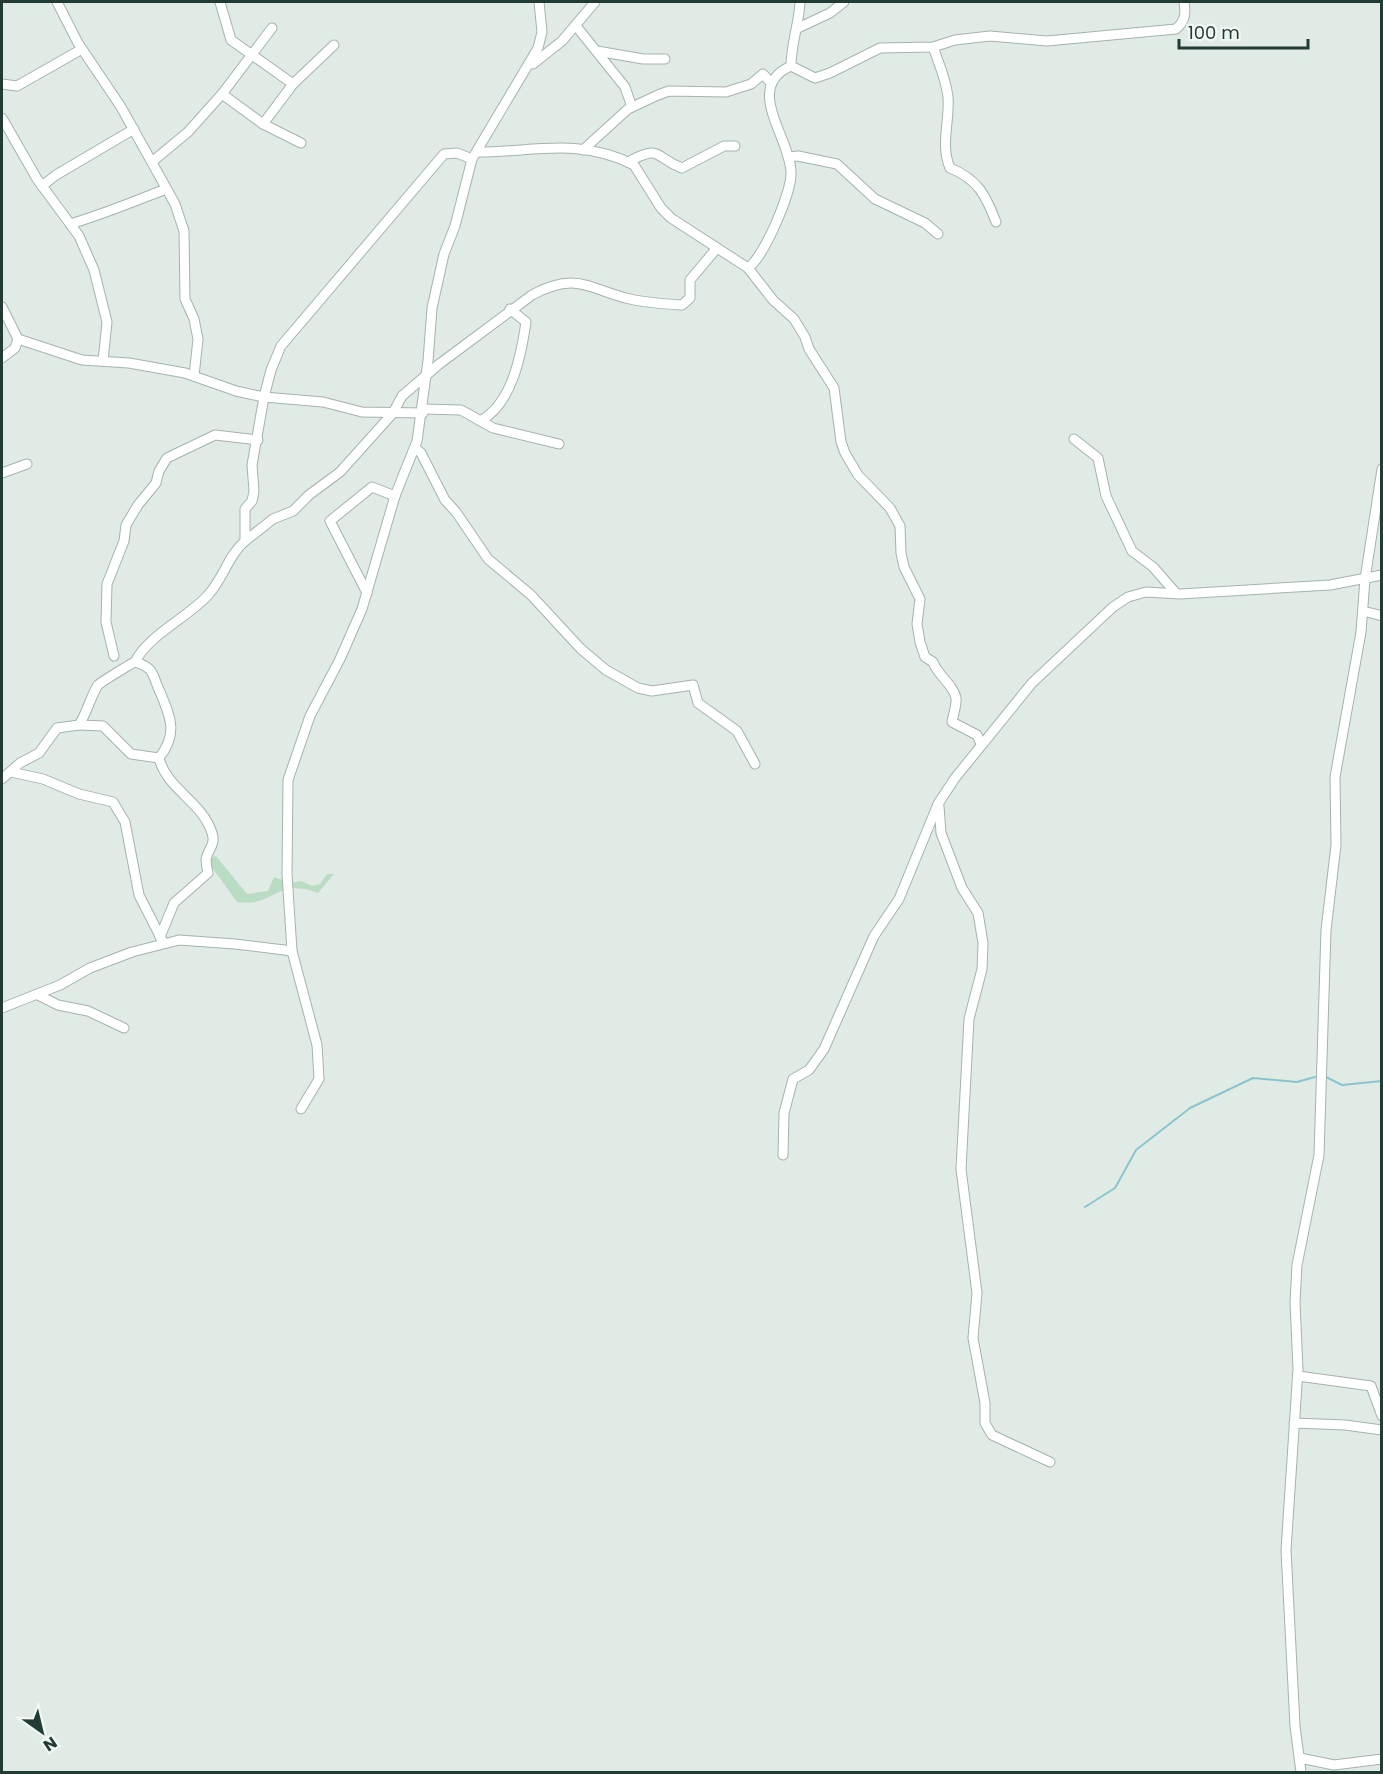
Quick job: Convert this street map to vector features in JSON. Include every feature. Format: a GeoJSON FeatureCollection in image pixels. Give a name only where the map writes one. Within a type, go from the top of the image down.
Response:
{"type":"FeatureCollection","features":[{"type":"Feature","properties":{"kind":"street"},"geometry":{"type":"LineString","coordinates":[[57,2],[82,49],[134,129],[176,204],[184,231],[185,299],[194,319],[198,339],[194,376]]}},
{"type":"Feature","properties":{"kind":"street"},"geometry":{"type":"LineString","coordinates":[[220,2],[231,40],[249,55],[293,84]]}},
{"type":"Feature","properties":{"kind":"street"},"geometry":{"type":"LineString","coordinates":[[301,1109],[319,1079],[317,1045],[292,951],[287,874],[288,780],[310,716],[347,645],[367,593],[394,496],[415,448],[423,411],[434,300],[475,155],[486,132],[538,48],[542,32],[539,2]]}},
{"type":"Feature","properties":{"kind":"street"},"geometry":{"type":"LineString","coordinates":[[526,69],[562,41],[595,2]]}},
{"type":"Feature","properties":{"kind":"street"},"geometry":{"type":"LineString","coordinates":[[791,66],[791,51],[798,28],[800,2]]}},
{"type":"Feature","properties":{"kind":"street"},"geometry":{"type":"LineString","coordinates":[[798,28],[830,13],[844,2]]}},
{"type":"Feature","properties":{"kind":"street"},"geometry":{"type":"LineString","coordinates":[[748,268],[758,261],[778,219],[792,175],[770,98],[770,82],[777,72],[791,66],[815,78],[880,48],[933,47],[955,40],[990,36],[1047,41],[1162,32],[1176,29],[1183,23],[1186,11],[1184,2]]}},
{"type":"Feature","properties":{"kind":"street"},"geometry":{"type":"LineString","coordinates":[[576,26],[625,87],[632,107]]}},
{"type":"Feature","properties":{"kind":"street"},"geometry":{"type":"LineString","coordinates":[[153,161],[188,132],[222,94],[249,55],[272,28]]}},
{"type":"Feature","properties":{"kind":"street"},"geometry":{"type":"LineString","coordinates":[[542,32],[547,38],[562,41]]}},
{"type":"Feature","properties":{"kind":"street"},"geometry":{"type":"LineString","coordinates":[[263,124],[293,84],[334,45]]}},
{"type":"Feature","properties":{"kind":"street"},"geometry":{"type":"LineString","coordinates":[[933,47],[944,74],[948,99],[946,158],[951,168],[971,177],[986,194],[996,222]]}},
{"type":"Feature","properties":{"kind":"street"},"geometry":{"type":"LineString","coordinates":[[2,84],[17,86],[82,49]]}},
{"type":"Feature","properties":{"kind":"street"},"geometry":{"type":"LineString","coordinates":[[597,51],[643,59],[665,59]]}},
{"type":"Feature","properties":{"kind":"street"},"geometry":{"type":"LineString","coordinates":[[583,150],[632,107],[669,91],[726,92],[751,84],[763,74],[770,82]]}},
{"type":"Feature","properties":{"kind":"street"},"geometry":{"type":"LineString","coordinates":[[222,94],[263,124],[300,143]]}},
{"type":"Feature","properties":{"kind":"street"},"geometry":{"type":"LineString","coordinates":[[2,117],[42,186],[70,224],[94,270],[107,322],[103,361]]}},
{"type":"Feature","properties":{"kind":"street"},"geometry":{"type":"LineString","coordinates":[[42,186],[56,175],[134,129]]}},
{"type":"Feature","properties":{"kind":"street"},"geometry":{"type":"LineString","coordinates":[[245,541],[245,509],[252,501],[254,491],[252,465],[264,397],[271,370],[281,346],[444,154],[451,152],[475,155],[557,146],[583,150],[627,162],[642,174],[661,208],[671,218],[748,268],[773,300],[794,319],[805,337],[808,349],[834,388],[841,442],[845,453],[858,475],[890,508],[900,526],[904,567],[920,599],[917,624],[925,657],[933,663],[955,696],[952,722],[977,735],[981,744]]}},
{"type":"Feature","properties":{"kind":"street"},"geometry":{"type":"LineString","coordinates":[[627,162],[644,154],[657,152],[682,168],[724,146],[735,146]]}},
{"type":"Feature","properties":{"kind":"street"},"geometry":{"type":"LineString","coordinates":[[788,158],[798,156],[837,164],[875,199],[925,223],[938,234]]}},
{"type":"Feature","properties":{"kind":"street"},"geometry":{"type":"LineString","coordinates":[[70,224],[86,222],[112,208],[166,189]]}},
{"type":"Feature","properties":{"kind":"street"},"geometry":{"type":"LineString","coordinates":[[135,662],[138,655],[163,632],[209,594],[232,553],[273,519],[293,511],[309,495],[339,472],[393,413],[402,396],[510,309],[542,289],[572,282],[586,283],[631,299],[682,305],[690,298],[690,280],[717,248]]}},
{"type":"Feature","properties":{"kind":"street"},"geometry":{"type":"LineString","coordinates":[[2,307],[18,339],[15,348],[2,358]]}},
{"type":"Feature","properties":{"kind":"street"},"geometry":{"type":"LineString","coordinates":[[480,421],[502,404],[519,353],[526,322],[510,309]]}},
{"type":"Feature","properties":{"kind":"street"},"geometry":{"type":"LineString","coordinates":[[18,339],[82,360],[103,361],[194,376],[236,391],[264,397],[323,402],[362,412],[461,410],[493,428],[559,444]]}},
{"type":"Feature","properties":{"kind":"street"},"geometry":{"type":"LineString","coordinates":[[114,656],[106,622],[107,584],[124,541],[126,525],[138,505],[156,483],[159,471],[167,458],[215,435],[258,440]]}},
{"type":"Feature","properties":{"kind":"street"},"geometry":{"type":"LineString","coordinates":[[1074,439],[1098,458],[1106,496],[1132,551],[1153,567],[1175,592]]}},
{"type":"Feature","properties":{"kind":"street"},"geometry":{"type":"LineString","coordinates":[[415,448],[421,453],[445,500],[456,512],[488,559],[531,595],[581,649],[606,670],[638,688],[652,692],[693,685],[698,703],[737,731],[755,764]]}},
{"type":"Feature","properties":{"kind":"street"},"geometry":{"type":"LineString","coordinates":[[2,473],[27,464]]}},
{"type":"Feature","properties":{"kind":"street"},"geometry":{"type":"LineString","coordinates":[[1301,1773],[1295,1726],[1286,1550],[1298,1376],[1295,1293],[1297,1265],[1318,1155],[1326,930],[1336,845],[1335,777],[1363,611],[1365,579],[1382,469]]}},
{"type":"Feature","properties":{"kind":"street"},"geometry":{"type":"LineString","coordinates":[[367,593],[330,521],[372,487],[394,496]]}},
{"type":"Feature","properties":{"kind":"street"},"geometry":{"type":"LineString","coordinates":[[783,1155],[784,1113],[791,1083],[809,1070],[824,1049],[873,936],[899,899],[938,804],[981,744],[1032,683],[1113,607],[1139,593],[1175,592],[1180,594],[1330,585],[1382,575]]}},
{"type":"Feature","properties":{"kind":"street"},"geometry":{"type":"LineString","coordinates":[[1363,611],[1382,616]]}},
{"type":"Feature","properties":{"kind":"street"},"geometry":{"type":"LineString","coordinates":[[79,725],[86,715],[97,686],[114,677],[129,663],[135,662],[146,666],[157,678],[158,690],[171,715],[171,728],[166,748],[159,758]]}},
{"type":"Feature","properties":{"kind":"street"},"geometry":{"type":"LineString","coordinates":[[2,779],[20,763],[39,753],[57,728],[79,725],[103,726],[131,754],[159,758]]}},
{"type":"Feature","properties":{"kind":"street"},"geometry":{"type":"LineString","coordinates":[[159,758],[173,786],[198,807],[212,833],[213,846],[206,858],[208,873],[174,903],[162,940]]}},
{"type":"Feature","properties":{"kind":"street"},"geometry":{"type":"LineString","coordinates":[[11,772],[43,779],[80,794],[113,802],[125,822],[139,895],[162,940]]}},
{"type":"Feature","properties":{"kind":"street"},"geometry":{"type":"LineString","coordinates":[[938,804],[941,833],[962,888],[978,913],[984,947],[982,969],[969,1020],[961,1169],[977,1293],[973,1338],[985,1403],[985,1424],[992,1435],[1050,1462]]}},
{"type":"Feature","properties":{"kind":"street"},"geometry":{"type":"LineString","coordinates":[[2,1008],[38,995],[90,968],[162,940],[235,944],[292,951]]}},
{"type":"Feature","properties":{"kind":"street"},"geometry":{"type":"LineString","coordinates":[[38,995],[58,1005],[88,1011],[124,1029]]}},
{"type":"Feature","properties":{"kind":"street"},"geometry":{"type":"LineString","coordinates":[[1298,1376],[1371,1386],[1382,1416]]}},
{"type":"Feature","properties":{"kind":"street"},"geometry":{"type":"LineString","coordinates":[[1294,1423],[1345,1425],[1382,1431]]}},
{"type":"Feature","properties":{"kind":"street"},"geometry":{"type":"LineString","coordinates":[[1300,1758],[1334,1765],[1382,1759]]}},
{"type":"Feature","properties":{"kind":"green space"},"geometry":{"type":"Polygon","coordinates":[[[216,856],[247,894],[268,891],[274,877],[291,883],[301,881],[312,886],[320,884],[327,874],[334,874],[318,893],[293,888],[259,901],[237,902],[206,859],[216,856]]]}},
{"type":"Feature","properties":{"kind":"waterway"},"geometry":{"type":"LineString","coordinates":[[1085,1207],[1115,1188],[1136,1150],[1190,1108],[1253,1078],[1297,1082],[1315,1077]]}},
{"type":"Feature","properties":{"kind":"waterway"},"geometry":{"type":"LineString","coordinates":[[1326,1077],[1342,1085],[1382,1081]]}}]}
